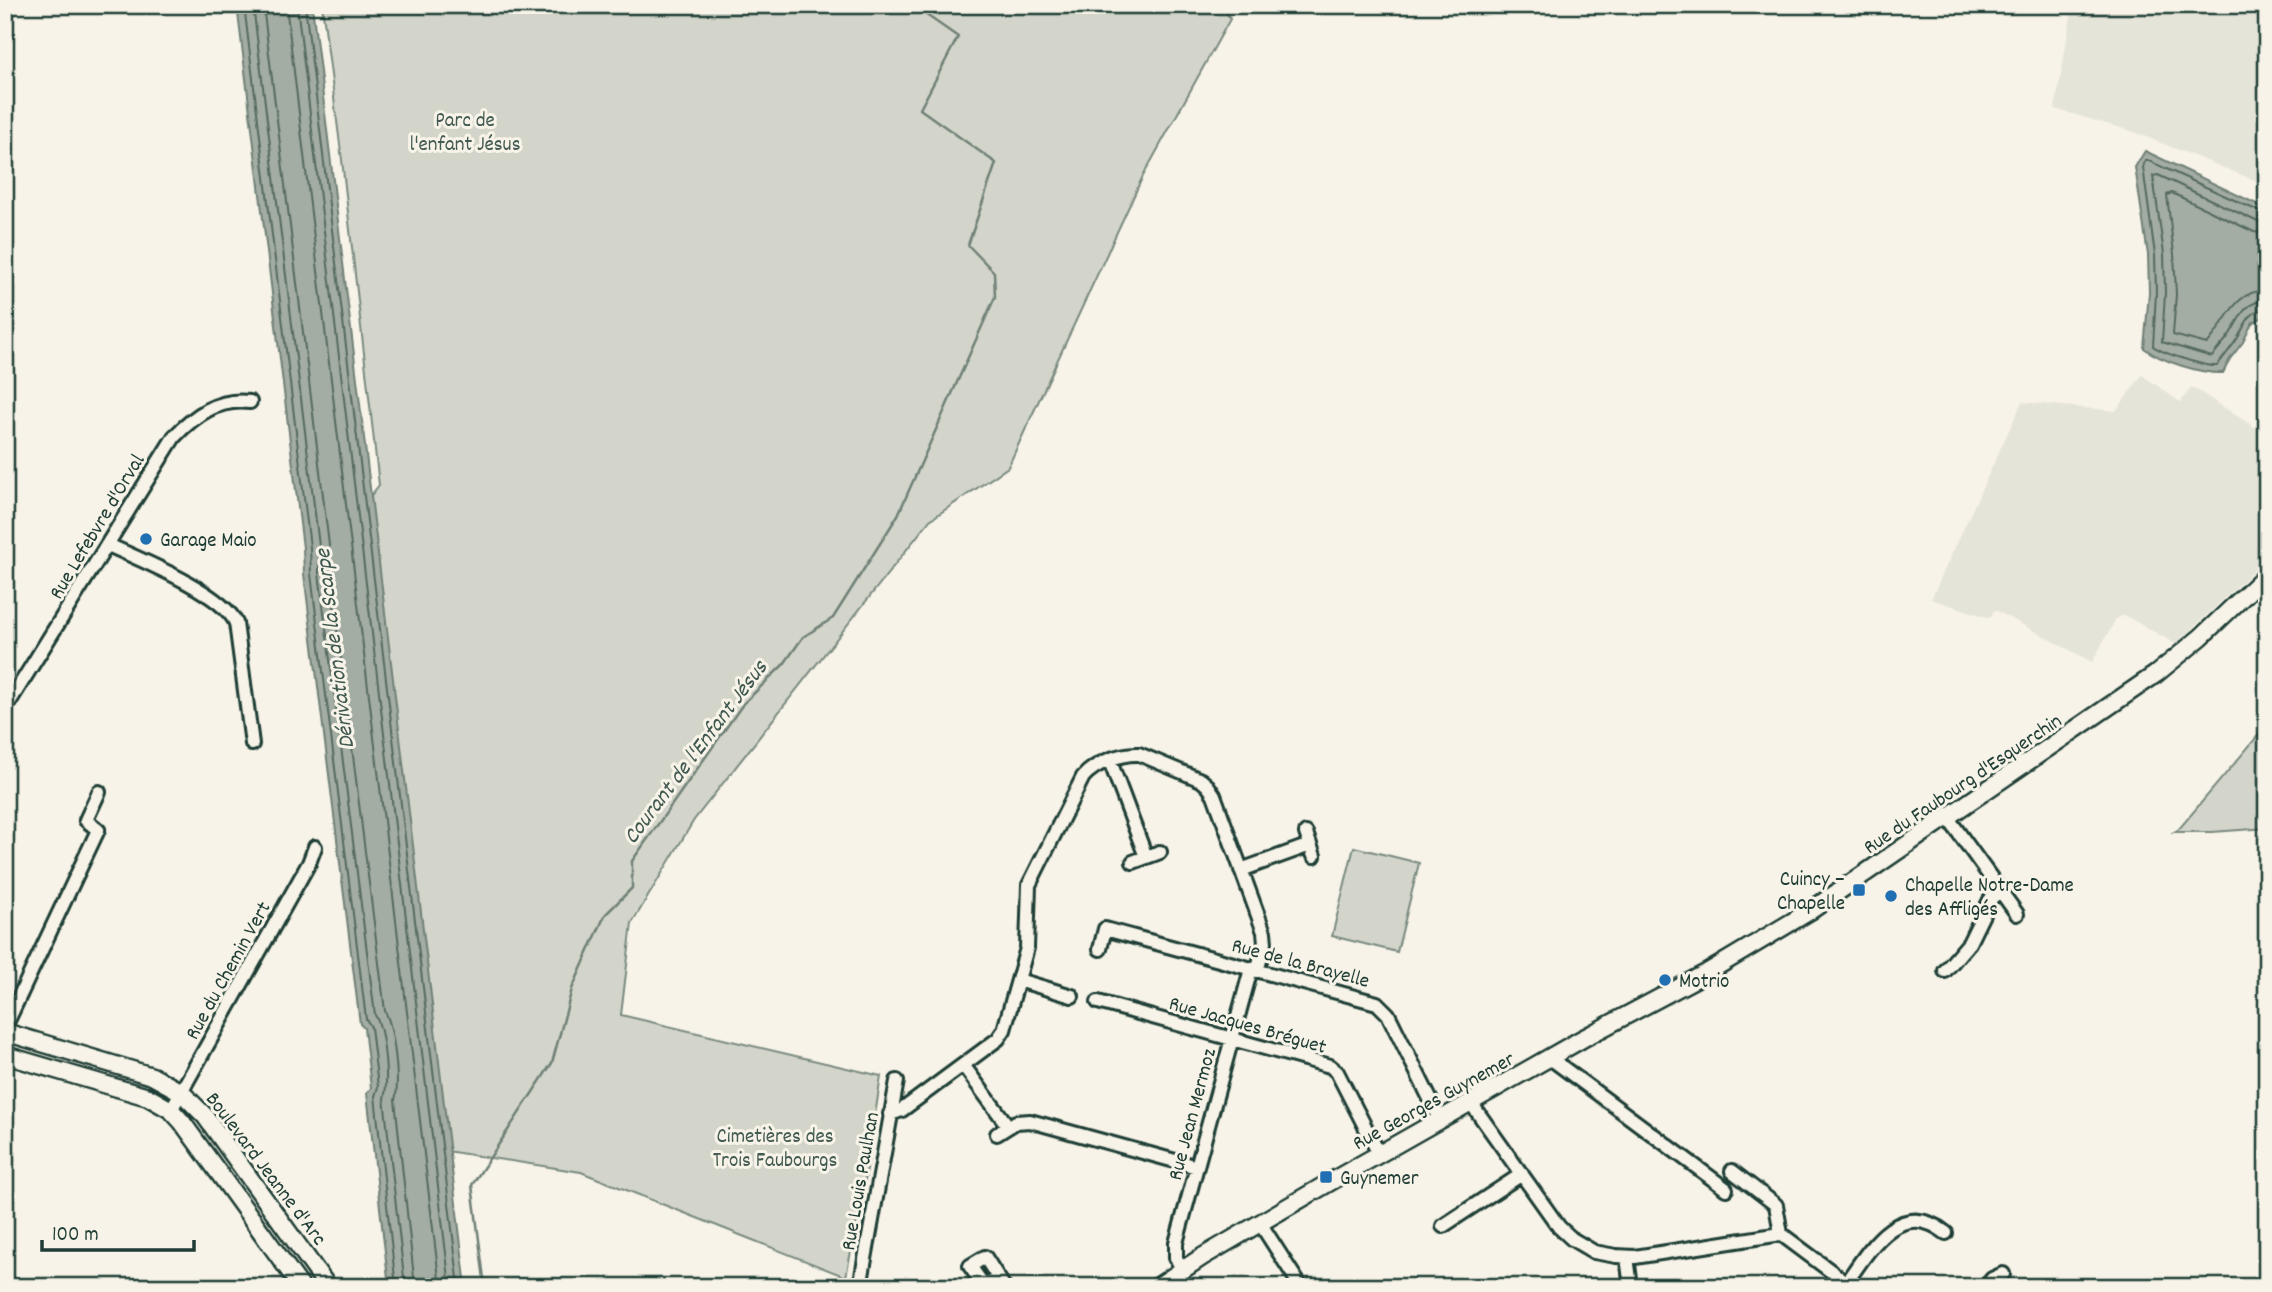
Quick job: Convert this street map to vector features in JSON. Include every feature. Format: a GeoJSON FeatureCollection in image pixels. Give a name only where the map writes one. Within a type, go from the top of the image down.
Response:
{"type":"FeatureCollection","features":[{"type":"Feature","properties":{"kind":"main road","name":"Rue du Faubourg d'Esquerchin"},"geometry":{"type":"LineString","coordinates":[[1624,1017],[1698,978],[1784,927],[1948,818],[2166,667],[2267,574]]}},
{"type":"Feature","properties":{"kind":"main road","name":"Rue Georges Guynemer"},"geometry":{"type":"LineString","coordinates":[[1157,1287],[1182,1269],[1379,1154],[1624,1017]]}},
{"type":"Feature","properties":{"kind":"main road","name":"Boulevard Jeanne d'Arc"},"geometry":{"type":"LineString","coordinates":[[5,1029],[145,1073],[181,1091],[205,1116],[328,1287]]}},
{"type":"Feature","properties":{"kind":"main road","name":"Boulevard Jeanne d'Arc"},"geometry":{"type":"LineString","coordinates":[[5,1055],[139,1094],[171,1110],[301,1287]]}},
{"type":"Feature","properties":{"kind":"street","name":"Rue Lefebvre d'Orval"},"geometry":{"type":"LineString","coordinates":[[5,709],[169,444],[194,418],[219,404],[250,402]]}},
{"type":"Feature","properties":{"kind":"street"},"geometry":{"type":"LineString","coordinates":[[108,545],[169,573],[232,614],[236,623],[252,744]]}},
{"type":"Feature","properties":{"kind":"street","name":"Rue Jean Mermoz"},"geometry":{"type":"LineString","coordinates":[[1110,761],[1129,754],[1139,754],[1204,783],[1214,795],[1265,937],[1232,1038],[1176,1243],[1176,1258],[1182,1269]]}},
{"type":"Feature","properties":{"kind":"street"},"geometry":{"type":"LineString","coordinates":[[890,1114],[902,1110],[1001,1035],[1027,943],[1029,885],[1083,776],[1091,768],[1110,761],[1146,858]]}},
{"type":"Feature","properties":{"kind":"street"},"geometry":{"type":"LineString","coordinates":[[5,1029],[98,830],[86,820],[99,792]]}},
{"type":"Feature","properties":{"kind":"street"},"geometry":{"type":"LineString","coordinates":[[1948,818],[2017,914]]}},
{"type":"Feature","properties":{"kind":"street"},"geometry":{"type":"LineString","coordinates":[[1241,870],[1310,845]]}},
{"type":"Feature","properties":{"kind":"street","name":"Rue du Chemin Vert"},"geometry":{"type":"LineString","coordinates":[[171,1110],[309,863],[315,847]]}},
{"type":"Feature","properties":{"kind":"street"},"geometry":{"type":"LineString","coordinates":[[1133,862],[1160,852]]}},
{"type":"Feature","properties":{"kind":"street"},"geometry":{"type":"LineString","coordinates":[[1945,971],[1969,943],[1990,900],[1999,890]]}},
{"type":"Feature","properties":{"kind":"street","name":"Rue de la Brayelle"},"geometry":{"type":"LineString","coordinates":[[1100,949],[1105,929],[1372,1001],[1388,1014],[1440,1119]]}},
{"type":"Feature","properties":{"kind":"street"},"geometry":{"type":"LineString","coordinates":[[1018,980],[1072,996]]}},
{"type":"Feature","properties":{"kind":"street","name":"Rue Jacques Bréguet"},"geometry":{"type":"LineString","coordinates":[[1098,1002],[1326,1064],[1333,1068],[1379,1154]]}},
{"type":"Feature","properties":{"kind":"street"},"geometry":{"type":"LineString","coordinates":[[1550,1058],[1726,1189]]}},
{"type":"Feature","properties":{"kind":"street"},"geometry":{"type":"LineString","coordinates":[[963,1065],[1003,1130],[1021,1121],[1030,1121],[1197,1167]]}},
{"type":"Feature","properties":{"kind":"street","name":"Rue Louis Paulhan"},"geometry":{"type":"LineString","coordinates":[[860,1287],[897,1081]]}},
{"type":"Feature","properties":{"kind":"street"},"geometry":{"type":"LineString","coordinates":[[1472,1103],[1554,1220],[1572,1239],[1594,1252],[1626,1257],[1781,1234],[1849,1285],[1869,1250],[1898,1224],[1916,1220],[1933,1225],[1946,1233]]}},
{"type":"Feature","properties":{"kind":"street"},"geometry":{"type":"LineString","coordinates":[[1732,1171],[1776,1205],[1781,1234]]}},
{"type":"Feature","properties":{"kind":"street"},"geometry":{"type":"LineString","coordinates":[[1443,1226],[1522,1174]]}},
{"type":"Feature","properties":{"kind":"street"},"geometry":{"type":"LineString","coordinates":[[1260,1223],[1301,1287]]}},
{"type":"Feature","properties":{"kind":"street"},"geometry":{"type":"LineString","coordinates":[[1626,1257],[1632,1287]]}},
{"type":"Feature","properties":{"kind":"street"},"geometry":{"type":"LineString","coordinates":[[1986,1287],[1993,1279],[2003,1274]]}},
{"type":"Feature","properties":{"kind":"shaded area"},"geometry":{"type":"Polygon","coordinates":[[[2073,5],[2267,5],[2267,185],[2131,131],[2055,109],[2073,5]]]}},
{"type":"Feature","properties":{"kind":"shaded area"},"geometry":{"type":"Polygon","coordinates":[[[2142,375],[2180,402],[2192,387],[2267,435],[2267,558],[2176,644],[2124,615],[2116,619],[2092,662],[1995,610],[1990,618],[1931,599],[2022,402],[2116,411],[2142,375]]]}},
{"type":"Feature","properties":{"kind":"green space"},"geometry":{"type":"Polygon","coordinates":[[[322,5],[1223,5],[1230,19],[1143,176],[1008,467],[930,520],[694,820],[632,923],[621,1015],[881,1076],[866,1175],[846,1277],[581,1172],[389,1142],[321,560],[379,485],[322,5]]]}},
{"type":"Feature","properties":{"kind":"green space"},"geometry":{"type":"Polygon","coordinates":[[[2267,725],[2267,828],[2174,832],[2179,829],[2267,725]]]}},
{"type":"Feature","properties":{"kind":"green space"},"geometry":{"type":"Polygon","coordinates":[[[1354,847],[1419,863],[1397,952],[1332,936],[1354,847]]]}},
{"type":"Feature","properties":{"kind":"water","name":"Dérivation de la Scarpe"},"geometry":{"type":"Polygon","coordinates":[[[237,5],[312,5],[466,1287],[389,1287],[367,1093],[371,1088],[364,1028],[360,1024],[304,574],[237,5]]]}},
{"type":"Feature","properties":{"kind":"water"},"geometry":{"type":"Polygon","coordinates":[[[2145,151],[2263,207],[2267,212],[2267,315],[2252,323],[2223,373],[2182,366],[2160,358],[2144,348],[2149,293],[2148,255],[2135,167],[2145,151]]]}},
{"type":"Feature","properties":{"kind":"waterway","name":"Courant de l'Enfant Jésus"},"geometry":{"type":"LineString","coordinates":[[485,1287],[472,1185],[552,1063],[572,989],[605,915],[632,888],[632,861],[743,704],[784,664],[803,637],[833,618],[898,515],[995,297],[994,272],[968,245],[996,163],[920,109],[958,37],[912,5]]}},
{"type":"Feature","properties":{"kind":"place","name":"Garage Maio"},"geometry":{"type":"Point","coordinates":[146,539]}},
{"type":"Feature","properties":{"kind":"place","name":"Cuincy – Chapelle"},"geometry":{"type":"Point","coordinates":[1859,890]}},
{"type":"Feature","properties":{"kind":"place","name":"Chapelle Notre-Dame des Affligés"},"geometry":{"type":"Point","coordinates":[1891,896]}},
{"type":"Feature","properties":{"kind":"place","name":"Motrio"},"geometry":{"type":"Point","coordinates":[1665,980]}},
{"type":"Feature","properties":{"kind":"place","name":"Guynemer"},"geometry":{"type":"Point","coordinates":[1326,1177]}},
{"type":"Feature","properties":{"kind":"park label","name":"Parc de l'enfant Jésus"},"geometry":{"type":"Point","coordinates":[465,131]}},
{"type":"Feature","properties":{"kind":"park label","name":"Cimetières des Trois Faubourgs"},"geometry":{"type":"Point","coordinates":[775,1147]}}]}
